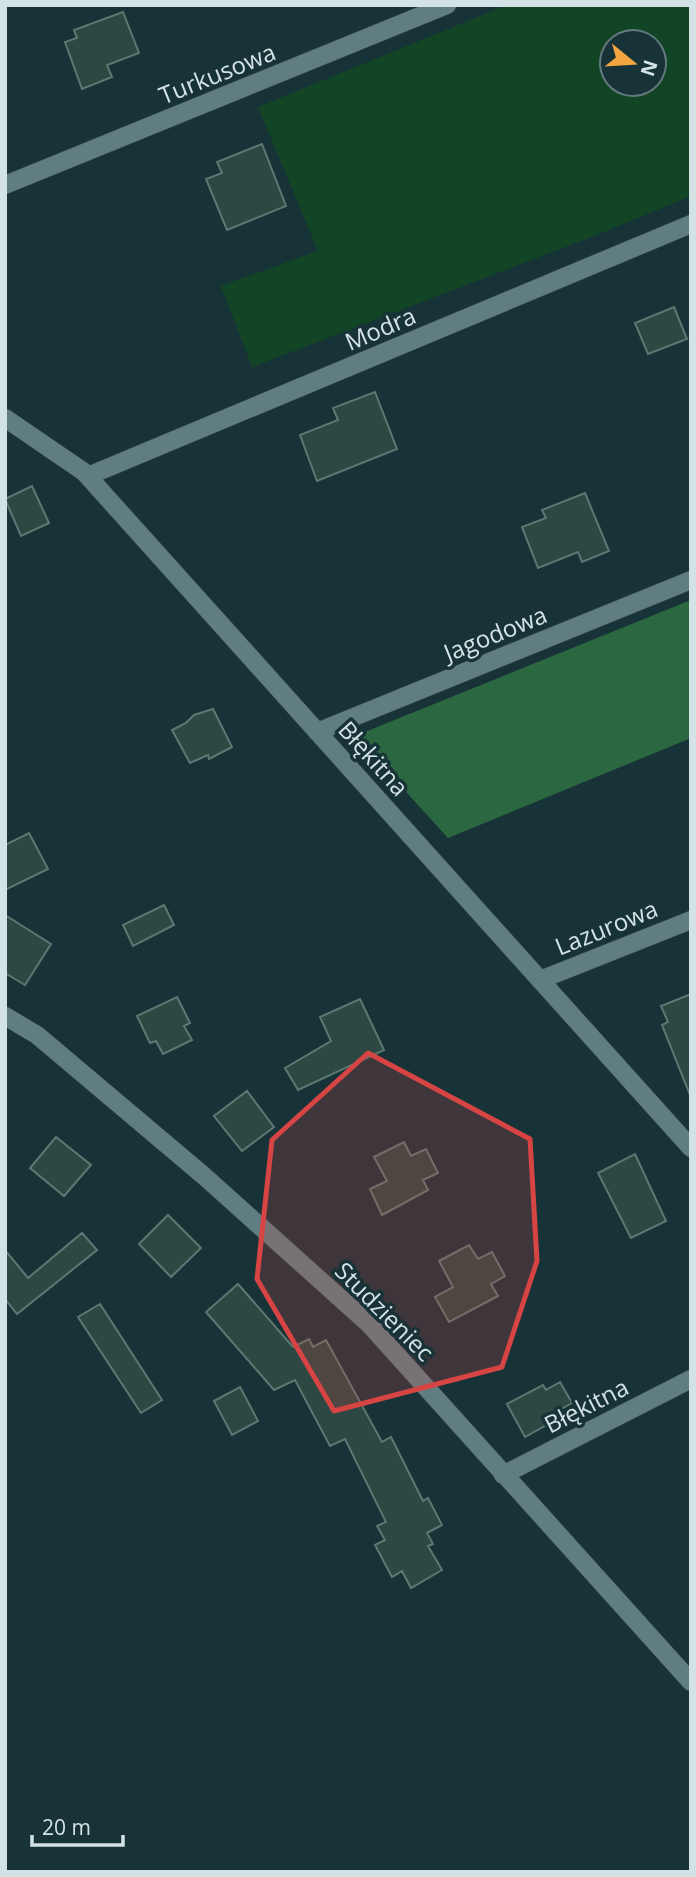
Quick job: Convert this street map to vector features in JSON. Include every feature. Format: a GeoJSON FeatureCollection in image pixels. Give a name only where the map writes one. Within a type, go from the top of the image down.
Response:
{"type":"FeatureCollection","features":[{"type":"Feature","properties":{"kind":"street","name":"Turkusowa"},"geometry":{"type":"LineString","coordinates":[[5,185],[447,5]]}},
{"type":"Feature","properties":{"kind":"street","name":"Modra"},"geometry":{"type":"LineString","coordinates":[[88,476],[691,224]]}},
{"type":"Feature","properties":{"kind":"street","name":"Błękitna"},"geometry":{"type":"LineString","coordinates":[[5,418],[88,476],[691,1148]]}},
{"type":"Feature","properties":{"kind":"street","name":"Jagodowa"},"geometry":{"type":"LineString","coordinates":[[317,732],[691,580]]}},
{"type":"Feature","properties":{"kind":"street","name":"Lazurowa"},"geometry":{"type":"LineString","coordinates":[[540,980],[691,920]]}},
{"type":"Feature","properties":{"kind":"street","name":"Studzieniec"},"geometry":{"type":"LineString","coordinates":[[5,1016],[37,1035],[193,1167],[369,1324],[691,1682]]}},
{"type":"Feature","properties":{"kind":"street","name":"Błękitna"},"geometry":{"type":"LineString","coordinates":[[503,1475],[691,1379]]}},
{"type":"Feature","properties":{"kind":"highlighted area"},"geometry":{"type":"Polygon","coordinates":[[[368,1053],[530,1139],[537,1261],[502,1367],[334,1411],[257,1279],[272,1140],[368,1053]]]}},
{"type":"Feature","properties":{"kind":"green space"},"geometry":{"type":"Polygon","coordinates":[[[507,5],[691,5],[691,196],[252,367],[221,286],[318,251],[258,107],[507,5]]]}},
{"type":"Feature","properties":{"kind":"green space"},"geometry":{"type":"Polygon","coordinates":[[[691,600],[691,738],[448,838],[355,736],[691,600]]]}},
{"type":"Feature","properties":{"kind":"building"},"geometry":{"type":"Polygon","coordinates":[[[123,12],[139,53],[107,65],[112,77],[82,89],[65,42],[77,38],[74,30],[123,12]]]}},
{"type":"Feature","properties":{"kind":"building"},"geometry":{"type":"Polygon","coordinates":[[[262,144],[286,206],[227,230],[206,179],[222,173],[217,162],[262,144]]]}},
{"type":"Feature","properties":{"kind":"building"},"geometry":{"type":"Polygon","coordinates":[[[674,307],[687,339],[648,354],[635,323],[674,307]]]}},
{"type":"Feature","properties":{"kind":"building"},"geometry":{"type":"Polygon","coordinates":[[[375,392],[397,449],[317,481],[300,435],[338,420],[333,408],[375,392]]]}},
{"type":"Feature","properties":{"kind":"building"},"geometry":{"type":"Polygon","coordinates":[[[32,486],[49,523],[21,536],[5,499],[32,486]]]}},
{"type":"Feature","properties":{"kind":"building"},"geometry":{"type":"Polygon","coordinates":[[[585,493],[609,551],[582,562],[578,552],[538,568],[522,527],[546,518],[542,510],[585,493]]]}},
{"type":"Feature","properties":{"kind":"building"},"geometry":{"type":"Polygon","coordinates":[[[213,709],[232,747],[209,759],[208,755],[190,763],[172,730],[186,723],[194,715],[213,709]]]}},
{"type":"Feature","properties":{"kind":"building"},"geometry":{"type":"Polygon","coordinates":[[[29,833],[48,869],[5,890],[5,845],[29,833]]]}},
{"type":"Feature","properties":{"kind":"building"},"geometry":{"type":"Polygon","coordinates":[[[164,905],[174,925],[133,946],[123,925],[164,905]]]}},
{"type":"Feature","properties":{"kind":"building"},"geometry":{"type":"Polygon","coordinates":[[[5,915],[51,944],[25,985],[5,973],[5,915]]]}},
{"type":"Feature","properties":{"kind":"building"},"geometry":{"type":"Polygon","coordinates":[[[691,994],[690,1095],[662,1025],[668,1022],[661,1006],[691,994]]]}},
{"type":"Feature","properties":{"kind":"building"},"geometry":{"type":"Polygon","coordinates":[[[177,997],[190,1023],[184,1026],[192,1040],[163,1054],[156,1041],[150,1043],[137,1016],[177,997]]]}},
{"type":"Feature","properties":{"kind":"building"},"geometry":{"type":"Polygon","coordinates":[[[360,999],[384,1050],[298,1090],[285,1068],[331,1041],[320,1017],[360,999]]]}},
{"type":"Feature","properties":{"kind":"building"},"geometry":{"type":"Polygon","coordinates":[[[247,1091],[274,1127],[242,1151],[214,1116],[247,1091]]]}},
{"type":"Feature","properties":{"kind":"building"},"geometry":{"type":"Polygon","coordinates":[[[56,1137],[91,1165],[64,1196],[30,1168],[56,1137]]]}},
{"type":"Feature","properties":{"kind":"building"},"geometry":{"type":"Polygon","coordinates":[[[404,1142],[411,1156],[426,1149],[438,1173],[423,1180],[428,1190],[382,1215],[370,1189],[387,1181],[374,1157],[404,1142]]]}},
{"type":"Feature","properties":{"kind":"building"},"geometry":{"type":"Polygon","coordinates":[[[635,1154],[666,1221],[631,1238],[598,1173],[635,1154]]]}},
{"type":"Feature","properties":{"kind":"building"},"geometry":{"type":"Polygon","coordinates":[[[168,1215],[201,1248],[171,1277],[139,1244],[168,1215]]]}},
{"type":"Feature","properties":{"kind":"building"},"geometry":{"type":"Polygon","coordinates":[[[82,1233],[97,1250],[17,1314],[5,1299],[5,1250],[28,1278],[82,1233]]]}},
{"type":"Feature","properties":{"kind":"building"},"geometry":{"type":"Polygon","coordinates":[[[469,1245],[478,1259],[492,1252],[505,1276],[491,1284],[498,1296],[449,1322],[435,1297],[453,1287],[439,1261],[469,1245]]]}},
{"type":"Feature","properties":{"kind":"building"},"geometry":{"type":"Polygon","coordinates":[[[238,1284],[293,1347],[309,1339],[313,1347],[326,1340],[382,1442],[391,1437],[423,1501],[428,1498],[442,1525],[427,1533],[433,1544],[428,1546],[442,1570],[411,1588],[402,1571],[392,1577],[375,1545],[385,1540],[377,1526],[386,1522],[345,1439],[330,1446],[295,1380],[274,1390],[206,1312],[238,1284]]]}},
{"type":"Feature","properties":{"kind":"building"},"geometry":{"type":"Polygon","coordinates":[[[100,1304],[162,1400],[141,1413],[78,1317],[100,1304]]]}},
{"type":"Feature","properties":{"kind":"building"},"geometry":{"type":"Polygon","coordinates":[[[560,1382],[572,1403],[558,1411],[561,1417],[525,1437],[507,1404],[543,1385],[546,1390],[560,1382]]]}},
{"type":"Feature","properties":{"kind":"building"},"geometry":{"type":"Polygon","coordinates":[[[240,1387],[258,1421],[232,1435],[214,1401],[240,1387]]]}}]}
